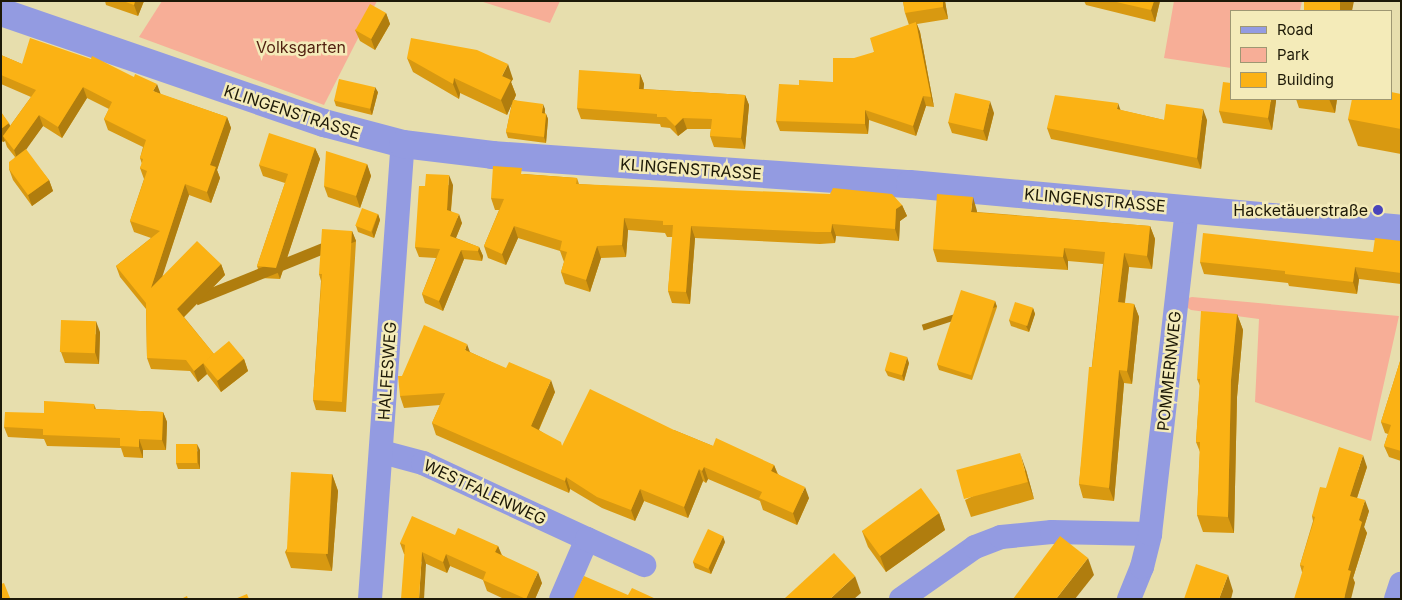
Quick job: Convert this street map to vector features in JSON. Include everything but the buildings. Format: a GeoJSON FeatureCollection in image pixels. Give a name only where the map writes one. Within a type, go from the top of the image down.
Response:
{"type":"FeatureCollection","features":[{"type":"Feature","properties":{"kind":"street","name":"KLINGENSTRASSE"},"geometry":{"type":"LineString","coordinates":[[1,12],[277,108],[366,136],[403,144],[492,155],[910,184],[1401,229]]}},
{"type":"Feature","properties":{"kind":"street","name":"HALFESWEG"},"geometry":{"type":"LineString","coordinates":[[370,599],[403,144]]}},
{"type":"Feature","properties":{"kind":"street","name":"POMMERNWEG"},"geometry":{"type":"LineString","coordinates":[[1129,599],[1142,567],[1150,534],[1187,209]]}},
{"type":"Feature","properties":{"kind":"street","name":"WESTFALENWEG"},"geometry":{"type":"LineString","coordinates":[[382,452],[423,463],[644,565]]}},
{"type":"Feature","properties":{"kind":"street"},"geometry":{"type":"LineString","coordinates":[[900,599],[975,547],[1001,537],[1052,532],[1150,534]]}},
{"type":"Feature","properties":{"kind":"street"},"geometry":{"type":"LineString","coordinates":[[561,599],[587,539]]}},
{"type":"Feature","properties":{"kind":"street"},"geometry":{"type":"LineString","coordinates":[[1396,599],[1401,584]]}},
{"type":"Feature","properties":{"kind":"green space","name":"Volksgarten"},"geometry":{"type":"Polygon","coordinates":[[[162,1],[377,1],[324,105],[139,37],[162,1]]]}},
{"type":"Feature","properties":{"kind":"green space"},"geometry":{"type":"Polygon","coordinates":[[[480,1],[560,1],[550,23],[480,1]]]}},
{"type":"Feature","properties":{"kind":"green space"},"geometry":{"type":"Polygon","coordinates":[[[1174,1],[1302,1],[1300,10],[1230,10],[1230,68],[1164,58],[1174,1]]]}},
{"type":"Feature","properties":{"kind":"green space"},"geometry":{"type":"Polygon","coordinates":[[[1192,297],[1399,316],[1371,441],[1255,402],[1259,319],[1191,310],[1177,301],[1192,297]]]}},
{"type":"Feature","properties":{"kind":"place","name":"Hacketäuerstraße"},"geometry":{"type":"Point","coordinates":[1378,210]}}]}
